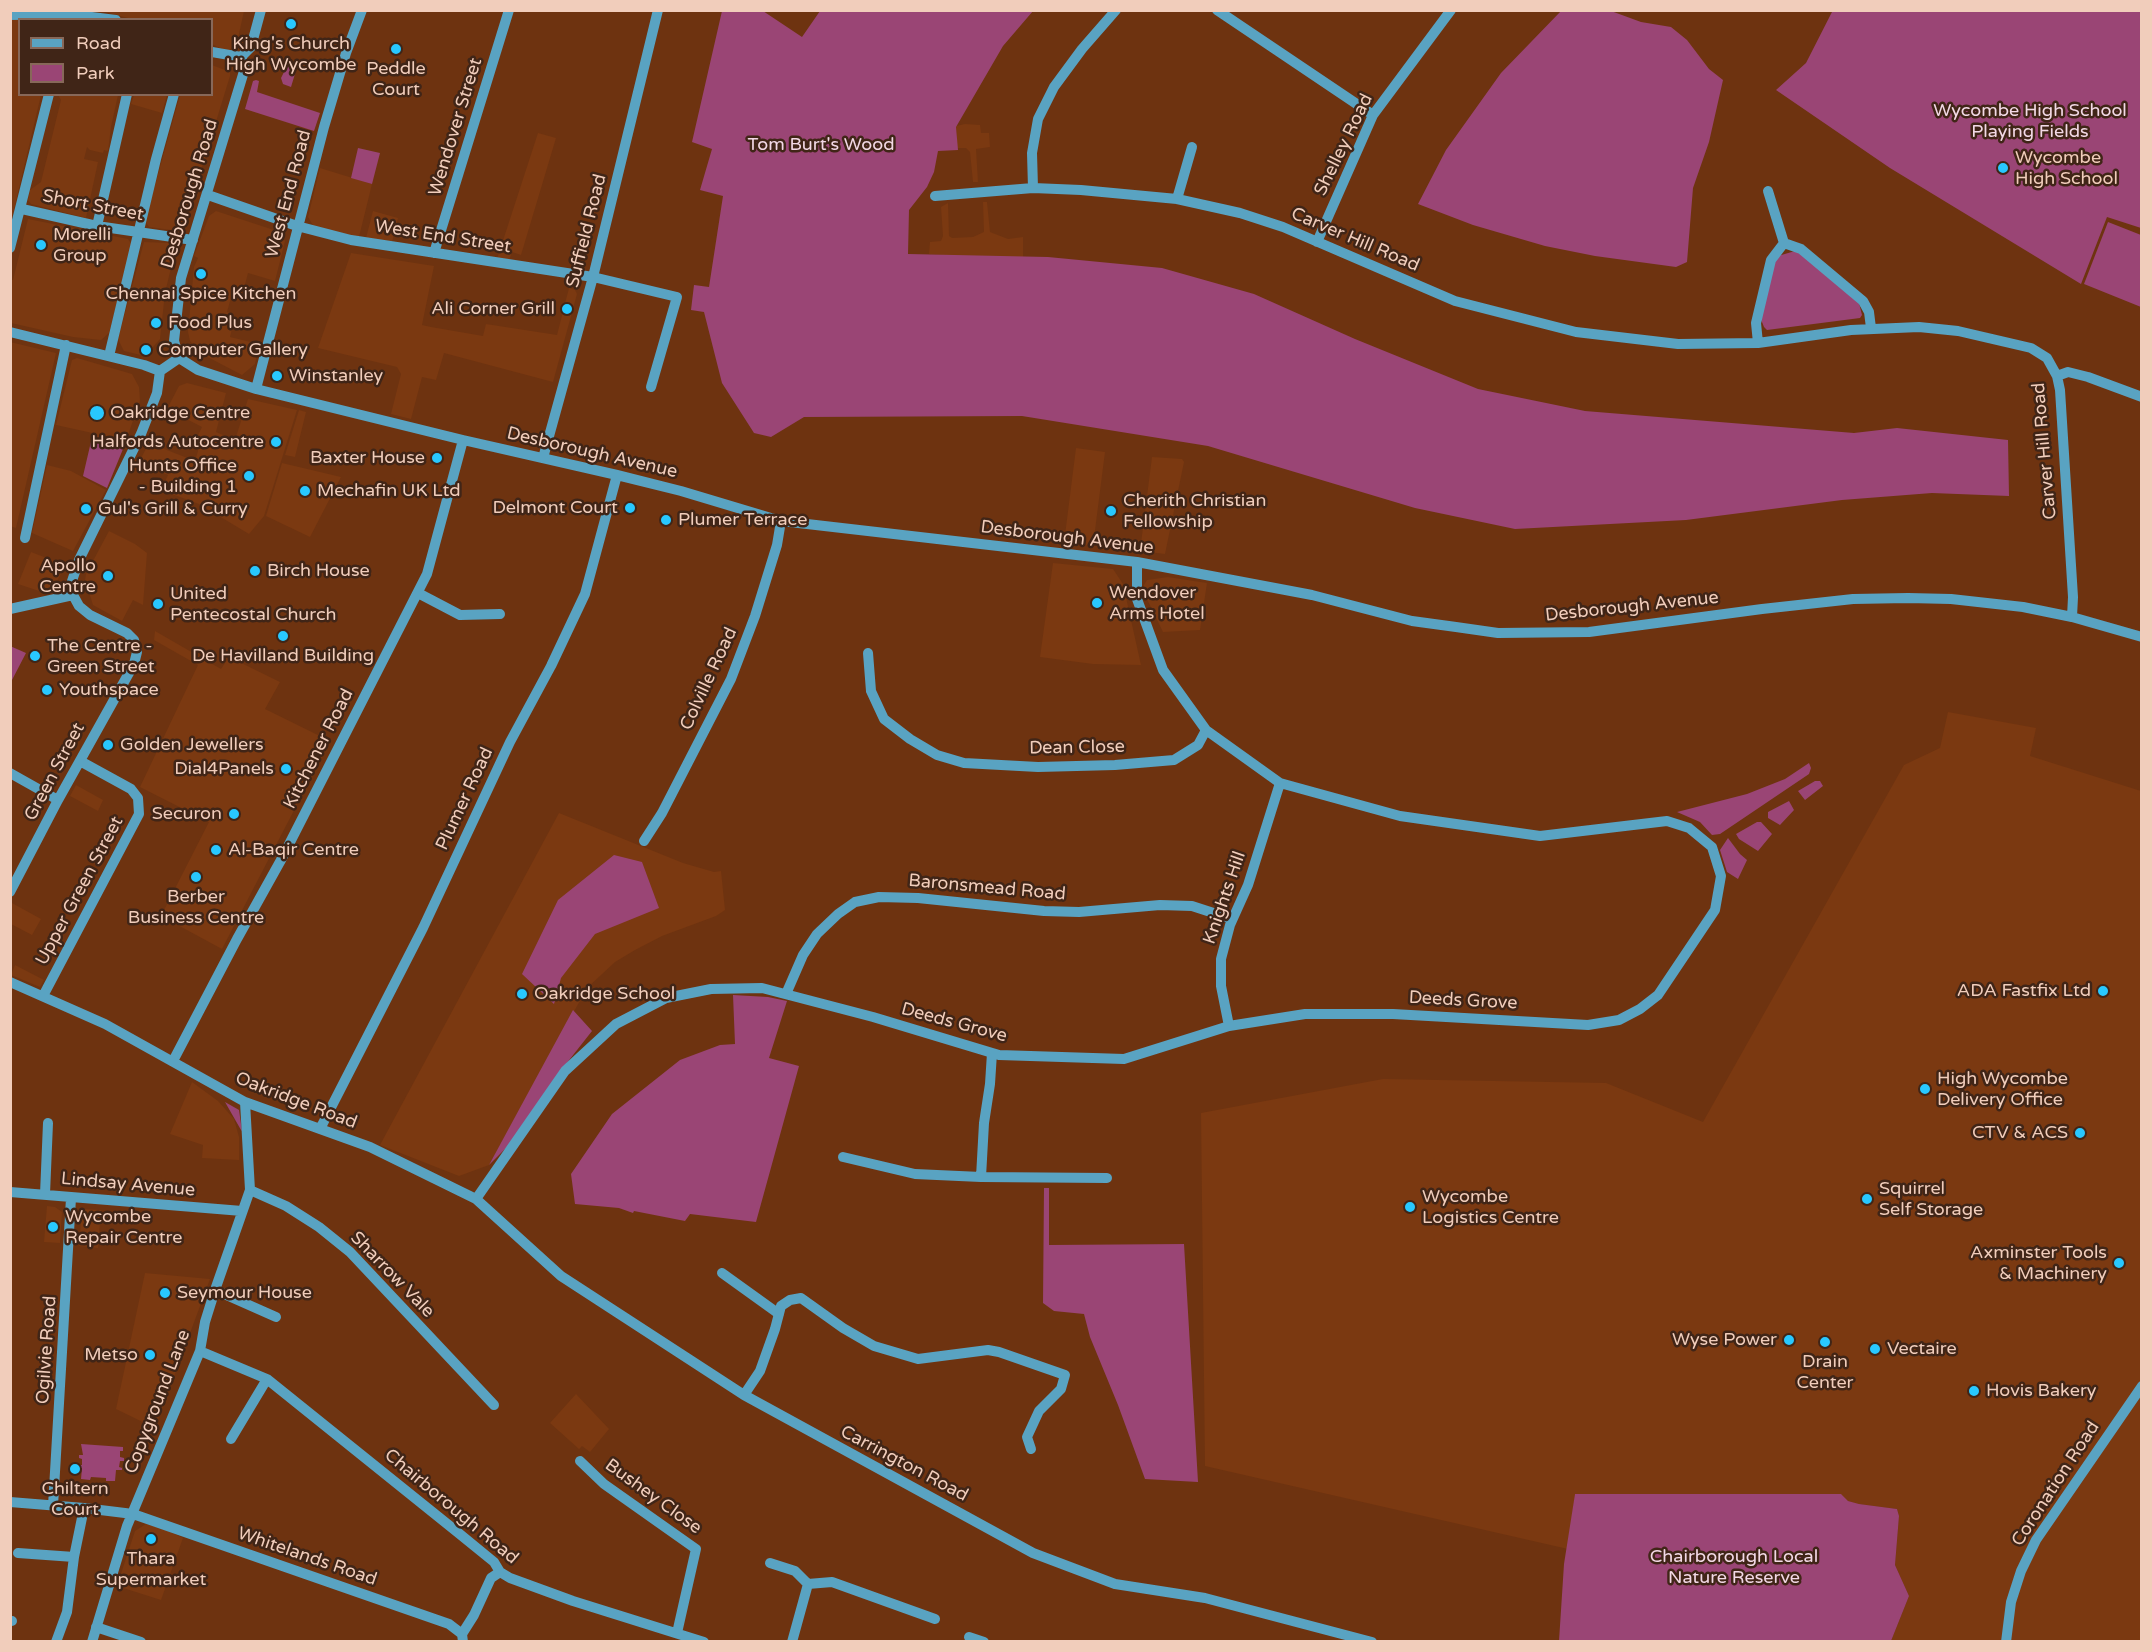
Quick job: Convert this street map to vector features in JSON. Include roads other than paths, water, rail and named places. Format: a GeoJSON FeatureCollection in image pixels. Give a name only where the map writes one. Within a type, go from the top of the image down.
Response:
{"type":"FeatureCollection","features":[{"type":"Feature","properties":{"kind":"street","name":"Desborough Road"},"geometry":{"type":"LineString","coordinates":[[178,358],[174,341],[181,278],[245,68],[236,57],[251,47],[261,10]]}},
{"type":"Feature","properties":{"kind":"street","name":"West End Road"},"geometry":{"type":"LineString","coordinates":[[256,388],[297,226],[346,53],[362,10]]}},
{"type":"Feature","properties":{"kind":"street","name":"Wendover Street"},"geometry":{"type":"LineString","coordinates":[[434,253],[509,10]]}},
{"type":"Feature","properties":{"kind":"street","name":"Suffield Road"},"geometry":{"type":"LineString","coordinates":[[543,458],[593,277],[658,10]]}},
{"type":"Feature","properties":{"kind":"street"},"geometry":{"type":"LineString","coordinates":[[1032,188],[1032,153],[1038,119],[1048,97],[1082,49],[1116,10]]}},
{"type":"Feature","properties":{"kind":"street"},"geometry":{"type":"LineString","coordinates":[[1217,10],[1373,115]]}},
{"type":"Feature","properties":{"kind":"street","name":"Shelley Road"},"geometry":{"type":"LineString","coordinates":[[1317,242],[1373,115],[1451,10]]}},
{"type":"Feature","properties":{"kind":"street"},"geometry":{"type":"LineString","coordinates":[[10,15],[28,16],[35,12],[90,16]]}},
{"type":"Feature","properties":{"kind":"street"},"geometry":{"type":"LineString","coordinates":[[213,50],[236,57]]}},
{"type":"Feature","properties":{"kind":"street"},"geometry":{"type":"LineString","coordinates":[[11,246],[49,96]]}},
{"type":"Feature","properties":{"kind":"street"},"geometry":{"type":"LineString","coordinates":[[97,226],[127,96]]}},
{"type":"Feature","properties":{"kind":"street"},"geometry":{"type":"LineString","coordinates":[[109,356],[173,96]]}},
{"type":"Feature","properties":{"kind":"street"},"geometry":{"type":"LineString","coordinates":[[1177,199],[1192,147]]}},
{"type":"Feature","properties":{"kind":"street","name":"Carver Hill Road"},"geometry":{"type":"LineString","coordinates":[[935,196],[1032,188],[1177,199],[1240,213],[1283,227],[1455,301],[1576,332],[1678,344],[1758,343],[1870,328],[1919,327],[1958,331],[2031,348],[2047,358],[2057,376],[2060,390],[2073,597],[2072,617]]}},
{"type":"Feature","properties":{"kind":"street"},"geometry":{"type":"LineString","coordinates":[[1768,191],[1784,243]]}},
{"type":"Feature","properties":{"kind":"street","name":"West End Street"},"geometry":{"type":"LineString","coordinates":[[208,195],[297,226],[351,240],[593,277],[677,297],[651,387]]}},
{"type":"Feature","properties":{"kind":"street","name":"Short Street"},"geometry":{"type":"LineString","coordinates":[[22,209],[97,226],[193,240]]}},
{"type":"Feature","properties":{"kind":"street"},"geometry":{"type":"LineString","coordinates":[[1784,243],[1801,249],[1863,301],[1869,312],[1870,328]]}},
{"type":"Feature","properties":{"kind":"street"},"geometry":{"type":"LineString","coordinates":[[1758,343],[1756,323],[1771,260],[1784,243]]}},
{"type":"Feature","properties":{"kind":"street"},"geometry":{"type":"LineString","coordinates":[[10,332],[144,364],[160,371]]}},
{"type":"Feature","properties":{"kind":"street"},"geometry":{"type":"LineString","coordinates":[[25,538],[66,345]]}},
{"type":"Feature","properties":{"kind":"street"},"geometry":{"type":"LineString","coordinates":[[10,609],[73,595],[72,581],[79,560],[141,434],[157,393],[160,371],[178,358]]}},
{"type":"Feature","properties":{"kind":"street","name":"Desborough Avenue"},"geometry":{"type":"LineString","coordinates":[[178,358],[198,370],[256,388],[681,491],[781,521],[1137,562],[1312,595],[1412,621],[1498,633],[1589,632],[1853,599],[1951,599],[2023,607],[2072,617],[2142,637]]}},
{"type":"Feature","properties":{"kind":"street"},"geometry":{"type":"LineString","coordinates":[[2057,376],[2068,372],[2142,397]]}},
{"type":"Feature","properties":{"kind":"street","name":"Kitchener Road"},"geometry":{"type":"LineString","coordinates":[[173,1061],[280,860],[427,574],[463,440]]}},
{"type":"Feature","properties":{"kind":"street","name":"Plumer Road"},"geometry":{"type":"LineString","coordinates":[[320,1129],[423,928],[510,742],[551,666],[585,594],[617,475]]}},
{"type":"Feature","properties":{"kind":"street","name":"Colville Road"},"geometry":{"type":"LineString","coordinates":[[644,841],[662,813],[731,679],[755,616],[777,545],[781,521]]}},
{"type":"Feature","properties":{"kind":"street","name":"Deeds Grove"},"geometry":{"type":"LineString","coordinates":[[476,1199],[565,1071],[616,1024],[666,999],[711,989],[762,987],[999,1055],[1124,1059],[1229,1026],[1305,1014],[1393,1014],[1588,1025],[1619,1020],[1640,1009],[1658,995],[1715,910],[1720,876],[1712,847],[1689,828],[1666,821],[1540,836],[1400,816],[1280,783],[1206,730],[1163,670],[1137,599],[1137,562]]}},
{"type":"Feature","properties":{"kind":"street"},"geometry":{"type":"LineString","coordinates":[[418,593],[460,615],[500,614]]}},
{"type":"Feature","properties":{"kind":"street","name":"Green Street"},"geometry":{"type":"LineString","coordinates":[[10,892],[134,663],[137,652],[134,640],[127,633],[90,615],[79,606],[73,595]]}},
{"type":"Feature","properties":{"kind":"street","name":"Dean Close"},"geometry":{"type":"LineString","coordinates":[[868,653],[872,691],[885,720],[910,739],[937,755],[964,763],[1038,767],[1115,765],[1174,760],[1198,745],[1206,730]]}},
{"type":"Feature","properties":{"kind":"street","name":"Upper Green Street"},"geometry":{"type":"LineString","coordinates":[[43,996],[139,814],[138,798],[131,789],[80,761]]}},
{"type":"Feature","properties":{"kind":"street"},"geometry":{"type":"LineString","coordinates":[[10,774],[58,800]]}},
{"type":"Feature","properties":{"kind":"street","name":"Knights Hill"},"geometry":{"type":"LineString","coordinates":[[1229,1026],[1221,986],[1221,959],[1232,919],[1248,885],[1280,783]]}},
{"type":"Feature","properties":{"kind":"street","name":"Baronsmead Road"},"geometry":{"type":"LineString","coordinates":[[786,994],[803,955],[817,934],[855,902],[879,897],[918,897],[1044,911],[1079,912],[1160,905],[1192,906],[1232,919]]}},
{"type":"Feature","properties":{"kind":"street","name":"Oakridge Road"},"geometry":{"type":"LineString","coordinates":[[10,982],[105,1024],[245,1102],[370,1147],[476,1199]]}},
{"type":"Feature","properties":{"kind":"street"},"geometry":{"type":"LineString","coordinates":[[981,1177],[992,1053]]}},
{"type":"Feature","properties":{"kind":"street","name":"Copyground Lane"},"geometry":{"type":"LineString","coordinates":[[92,1641],[124,1536],[200,1351],[205,1322],[250,1190],[245,1102]]}},
{"type":"Feature","properties":{"kind":"street"},"geometry":{"type":"LineString","coordinates":[[45,1194],[48,1123]]}},
{"type":"Feature","properties":{"kind":"street"},"geometry":{"type":"LineString","coordinates":[[843,1157],[915,1174],[1107,1178]]}},
{"type":"Feature","properties":{"kind":"street","name":"Sharrow Vale"},"geometry":{"type":"LineString","coordinates":[[250,1190],[286,1206],[311,1221],[350,1252],[494,1405]]}},
{"type":"Feature","properties":{"kind":"street","name":"Lindsay Avenue"},"geometry":{"type":"LineString","coordinates":[[10,1191],[242,1211]]}},
{"type":"Feature","properties":{"kind":"street","name":"Ogilvie Road"},"geometry":{"type":"LineString","coordinates":[[53,1506],[71,1198]]}},
{"type":"Feature","properties":{"kind":"street","name":"Carrington Road"},"geometry":{"type":"LineString","coordinates":[[476,1199],[561,1276],[744,1395],[1033,1553],[1115,1584],[1205,1598],[1372,1641]]}},
{"type":"Feature","properties":{"kind":"street"},"geometry":{"type":"LineString","coordinates":[[722,1273],[779,1314]]}},
{"type":"Feature","properties":{"kind":"street"},"geometry":{"type":"LineString","coordinates":[[215,1290],[276,1317]]}},
{"type":"Feature","properties":{"kind":"street"},"geometry":{"type":"LineString","coordinates":[[744,1395],[760,1371],[781,1306],[790,1300],[801,1298],[843,1328],[874,1346],[918,1359],[988,1350],[1065,1375],[1061,1389],[1039,1411],[1027,1437],[1031,1449]]}},
{"type":"Feature","properties":{"kind":"street","name":"Chairborough Road"},"geometry":{"type":"LineString","coordinates":[[200,1351],[267,1379],[494,1562],[500,1572],[510,1578],[573,1601],[704,1641]]}},
{"type":"Feature","properties":{"kind":"street"},"geometry":{"type":"LineString","coordinates":[[231,1439],[267,1379]]}},
{"type":"Feature","properties":{"kind":"street","name":"Coronation Road"},"geometry":{"type":"LineString","coordinates":[[2006,1641],[2011,1602],[2021,1571],[2036,1540],[2142,1386]]}},
{"type":"Feature","properties":{"kind":"street","name":"Bushey Close"},"geometry":{"type":"LineString","coordinates":[[580,1461],[603,1484],[696,1549],[677,1633]]}},
{"type":"Feature","properties":{"kind":"street","name":"Whitelands Road"},"geometry":{"type":"LineString","coordinates":[[10,1502],[133,1514],[449,1624],[463,1638]]}},
{"type":"Feature","properties":{"kind":"street"},"geometry":{"type":"LineString","coordinates":[[57,1641],[67,1612],[74,1557],[84,1508]]}},
{"type":"Feature","properties":{"kind":"street"},"geometry":{"type":"LineString","coordinates":[[18,1553],[74,1557]]}},
{"type":"Feature","properties":{"kind":"street"},"geometry":{"type":"LineString","coordinates":[[770,1563],[795,1571],[808,1584],[832,1582],[935,1619]]}},
{"type":"Feature","properties":{"kind":"street"},"geometry":{"type":"LineString","coordinates":[[463,1638],[491,1578],[500,1572]]}},
{"type":"Feature","properties":{"kind":"street"},"geometry":{"type":"LineString","coordinates":[[792,1641],[808,1584]]}},
{"type":"Feature","properties":{"kind":"street"},"geometry":{"type":"LineString","coordinates":[[96,1627],[141,1641]]}},
{"type":"Feature","properties":{"kind":"street"},"geometry":{"type":"LineString","coordinates":[[969,1637],[984,1641]]}},
{"type":"Feature","properties":{"kind":"place","name":"King's Church High Wycombe"},"geometry":{"type":"Point","coordinates":[291,24]}},
{"type":"Feature","properties":{"kind":"place","name":"Peddle Court"},"geometry":{"type":"Point","coordinates":[396,49]}},
{"type":"Feature","properties":{"kind":"place","name":"Wycombe High School"},"geometry":{"type":"Point","coordinates":[2003,168]}},
{"type":"Feature","properties":{"kind":"place","name":"Morelli Group"},"geometry":{"type":"Point","coordinates":[41,245]}},
{"type":"Feature","properties":{"kind":"place","name":"Chennai Spice Kitchen"},"geometry":{"type":"Point","coordinates":[201,274]}},
{"type":"Feature","properties":{"kind":"place","name":"Ali Corner Grill"},"geometry":{"type":"Point","coordinates":[567,309]}},
{"type":"Feature","properties":{"kind":"place","name":"Food Plus"},"geometry":{"type":"Point","coordinates":[156,323]}},
{"type":"Feature","properties":{"kind":"place","name":"Computer Gallery"},"geometry":{"type":"Point","coordinates":[146,350]}},
{"type":"Feature","properties":{"kind":"place","name":"Winstanley"},"geometry":{"type":"Point","coordinates":[277,376]}},
{"type":"Feature","properties":{"kind":"place","name":"Oakridge Centre"},"geometry":{"type":"Point","coordinates":[97,413]}},
{"type":"Feature","properties":{"kind":"place","name":"Halfords Autocentre"},"geometry":{"type":"Point","coordinates":[276,442]}},
{"type":"Feature","properties":{"kind":"place","name":"Baxter House"},"geometry":{"type":"Point","coordinates":[437,458]}},
{"type":"Feature","properties":{"kind":"place","name":"Hunts Office - Building 1"},"geometry":{"type":"Point","coordinates":[249,476]}},
{"type":"Feature","properties":{"kind":"place","name":"Mechafin UK Ltd"},"geometry":{"type":"Point","coordinates":[305,491]}},
{"type":"Feature","properties":{"kind":"place","name":"Delmont Court"},"geometry":{"type":"Point","coordinates":[630,508]}},
{"type":"Feature","properties":{"kind":"place","name":"Gul's Grill & Curry"},"geometry":{"type":"Point","coordinates":[86,509]}},
{"type":"Feature","properties":{"kind":"place","name":"Cherith Christian Fellowship"},"geometry":{"type":"Point","coordinates":[1111,511]}},
{"type":"Feature","properties":{"kind":"place","name":"Plumer Terrace"},"geometry":{"type":"Point","coordinates":[666,520]}},
{"type":"Feature","properties":{"kind":"place","name":"Birch House"},"geometry":{"type":"Point","coordinates":[255,571]}},
{"type":"Feature","properties":{"kind":"place","name":"Apollo Centre"},"geometry":{"type":"Point","coordinates":[108,576]}},
{"type":"Feature","properties":{"kind":"place","name":"Wendover Arms Hotel"},"geometry":{"type":"Point","coordinates":[1097,603]}},
{"type":"Feature","properties":{"kind":"place","name":"United Pentecostal Church"},"geometry":{"type":"Point","coordinates":[158,604]}},
{"type":"Feature","properties":{"kind":"place","name":"De Havilland Building"},"geometry":{"type":"Point","coordinates":[283,636]}},
{"type":"Feature","properties":{"kind":"place","name":"The Centre - Green Street"},"geometry":{"type":"Point","coordinates":[35,656]}},
{"type":"Feature","properties":{"kind":"place","name":"Youthspace"},"geometry":{"type":"Point","coordinates":[47,690]}},
{"type":"Feature","properties":{"kind":"place","name":"Golden Jewellers"},"geometry":{"type":"Point","coordinates":[108,745]}},
{"type":"Feature","properties":{"kind":"place","name":"Dial4Panels"},"geometry":{"type":"Point","coordinates":[286,769]}},
{"type":"Feature","properties":{"kind":"place","name":"Securon"},"geometry":{"type":"Point","coordinates":[234,814]}},
{"type":"Feature","properties":{"kind":"place","name":"Al-Baqir Centre"},"geometry":{"type":"Point","coordinates":[216,850]}},
{"type":"Feature","properties":{"kind":"place","name":"Berber Business Centre"},"geometry":{"type":"Point","coordinates":[196,877]}},
{"type":"Feature","properties":{"kind":"place","name":"ADA Fastfix Ltd"},"geometry":{"type":"Point","coordinates":[2103,991]}},
{"type":"Feature","properties":{"kind":"place","name":"Oakridge School"},"geometry":{"type":"Point","coordinates":[522,994]}},
{"type":"Feature","properties":{"kind":"place","name":"High Wycombe Delivery Office"},"geometry":{"type":"Point","coordinates":[1925,1089]}},
{"type":"Feature","properties":{"kind":"place","name":"CTV & ACS"},"geometry":{"type":"Point","coordinates":[2080,1133]}},
{"type":"Feature","properties":{"kind":"place","name":"Squirrel Self Storage"},"geometry":{"type":"Point","coordinates":[1867,1199]}},
{"type":"Feature","properties":{"kind":"place","name":"Wycombe Logistics Centre"},"geometry":{"type":"Point","coordinates":[1410,1207]}},
{"type":"Feature","properties":{"kind":"place","name":"Wycombe Repair Centre"},"geometry":{"type":"Point","coordinates":[53,1227]}},
{"type":"Feature","properties":{"kind":"place","name":"Axminster Tools & Machinery"},"geometry":{"type":"Point","coordinates":[2119,1263]}},
{"type":"Feature","properties":{"kind":"place","name":"Seymour House"},"geometry":{"type":"Point","coordinates":[165,1293]}},
{"type":"Feature","properties":{"kind":"place","name":"Wyse Power"},"geometry":{"type":"Point","coordinates":[1789,1340]}},
{"type":"Feature","properties":{"kind":"place","name":"Drain Center"},"geometry":{"type":"Point","coordinates":[1825,1342]}},
{"type":"Feature","properties":{"kind":"place","name":"Vectaire"},"geometry":{"type":"Point","coordinates":[1875,1349]}},
{"type":"Feature","properties":{"kind":"place","name":"Metso"},"geometry":{"type":"Point","coordinates":[150,1355]}},
{"type":"Feature","properties":{"kind":"place","name":"Hovis Bakery"},"geometry":{"type":"Point","coordinates":[1974,1391]}},
{"type":"Feature","properties":{"kind":"place","name":"Chiltern Court"},"geometry":{"type":"Point","coordinates":[75,1469]}},
{"type":"Feature","properties":{"kind":"place","name":"Thara Supermarket"},"geometry":{"type":"Point","coordinates":[151,1539]}},
{"type":"Feature","properties":{"kind":"park label","name":"Wycombe High School Playing Fields"},"geometry":{"type":"Point","coordinates":[2030,121]}},
{"type":"Feature","properties":{"kind":"park label","name":"Tom Burt's Wood"},"geometry":{"type":"Point","coordinates":[821,145]}},
{"type":"Feature","properties":{"kind":"park label","name":"Chairborough Local Nature Reserve"},"geometry":{"type":"Point","coordinates":[1734,1567]}}]}
